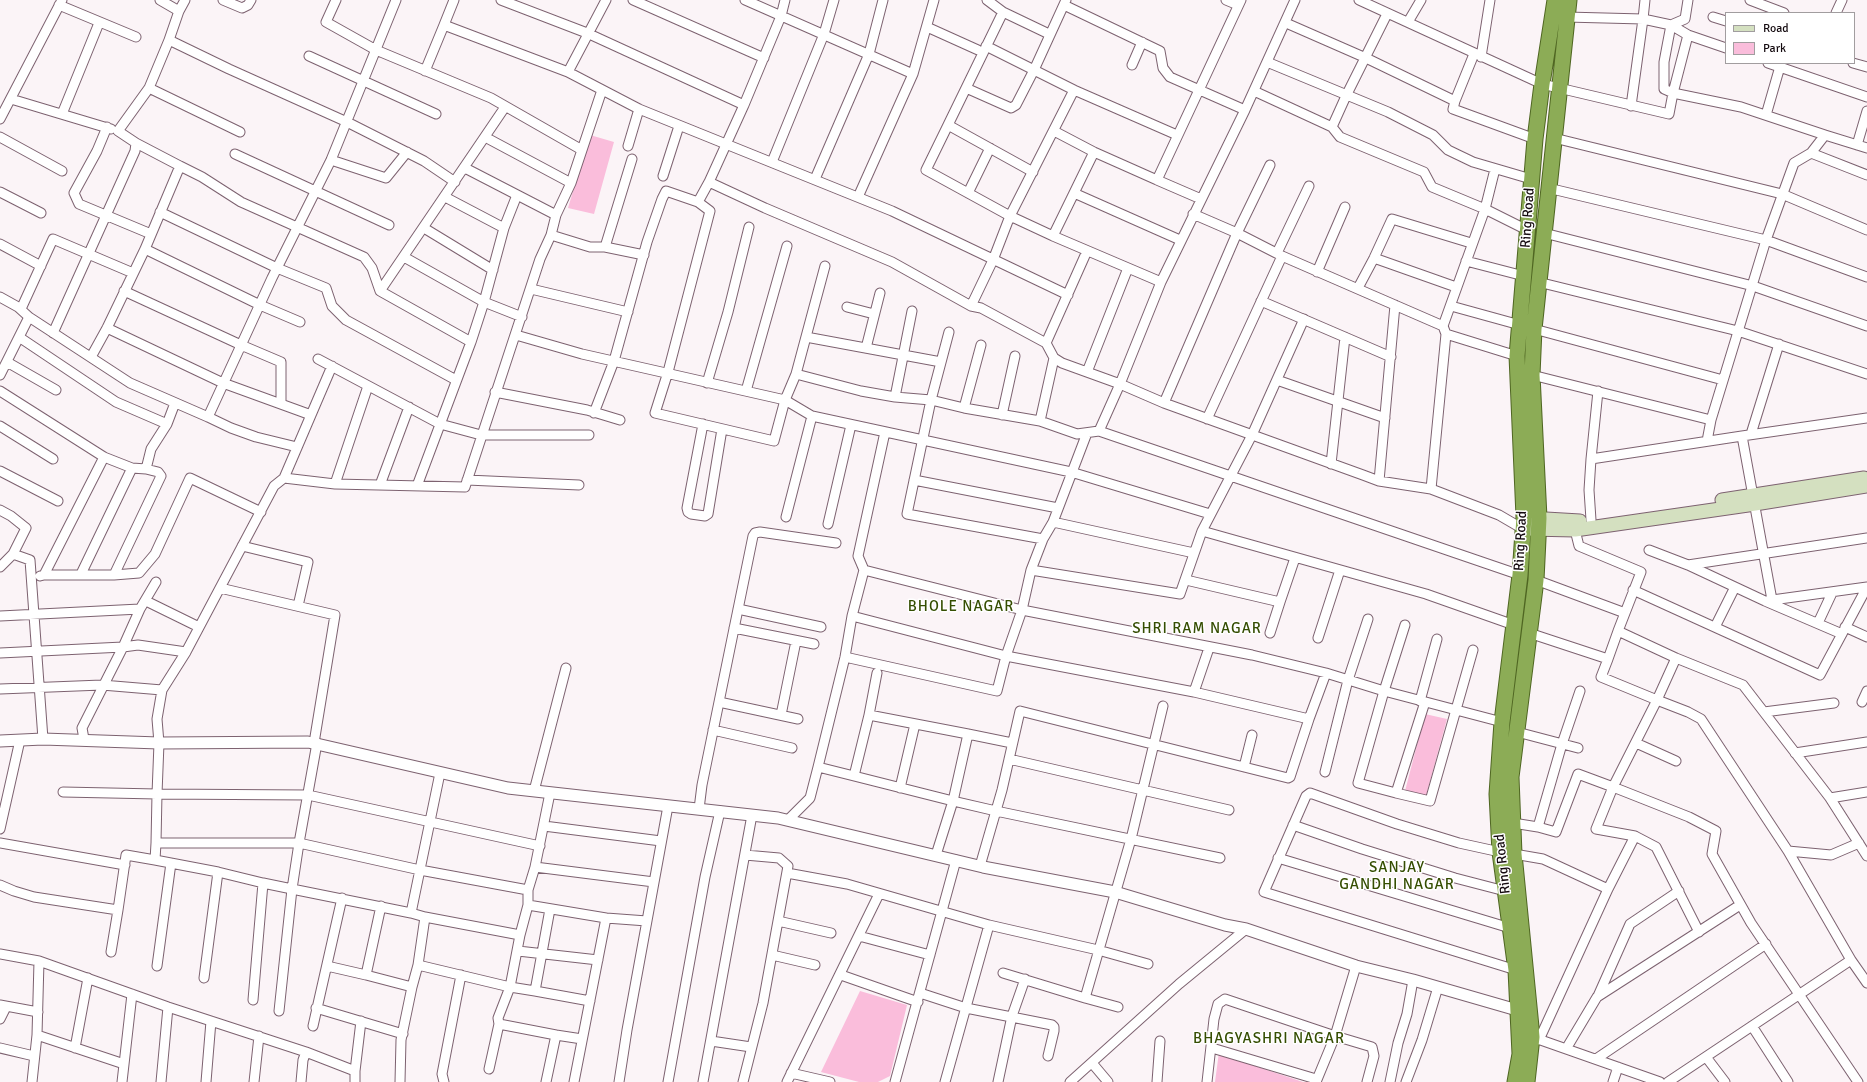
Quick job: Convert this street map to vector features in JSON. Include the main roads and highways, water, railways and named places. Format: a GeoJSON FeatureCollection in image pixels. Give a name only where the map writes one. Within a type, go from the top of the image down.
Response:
{"type":"FeatureCollection","features":[{"type":"Feature","properties":{"kind":"highway","name":"Ring Road"},"geometry":{"type":"LineString","coordinates":[[1515,1082],[1520,1054],[1516,970],[1505,891],[1507,853],[1513,823],[1511,777],[1536,580],[1539,524],[1532,375],[1524,276],[1535,139],[1555,0]]}},
{"type":"Feature","properties":{"kind":"highway","name":"Ring Road"},"geometry":{"type":"LineString","coordinates":[[1527,1082],[1535,1038],[1497,794],[1502,722],[1520,576],[1517,356],[1527,327],[1538,282],[1558,89],[1569,0]]}},
{"type":"Feature","properties":{"kind":"main road"},"geometry":{"type":"LineString","coordinates":[[1519,522],[1576,530],[1754,500],[1867,477]]}},
{"type":"Feature","properties":{"kind":"main road"},"geometry":{"type":"LineString","coordinates":[[1539,524],[1574,522],[1867,486]]}},
{"type":"Feature","properties":{"kind":"district","name":"BHOLE NAGAR"},"geometry":{"type":"Point","coordinates":[961,607]}},
{"type":"Feature","properties":{"kind":"district","name":"SHRI RAM NAGAR"},"geometry":{"type":"Point","coordinates":[1197,629]}},
{"type":"Feature","properties":{"kind":"district","name":"SANJAY GANDHI NAGAR"},"geometry":{"type":"Point","coordinates":[1397,876]}},
{"type":"Feature","properties":{"kind":"district","name":"BHAGYASHRI NAGAR"},"geometry":{"type":"Point","coordinates":[1269,1039]}}]}
